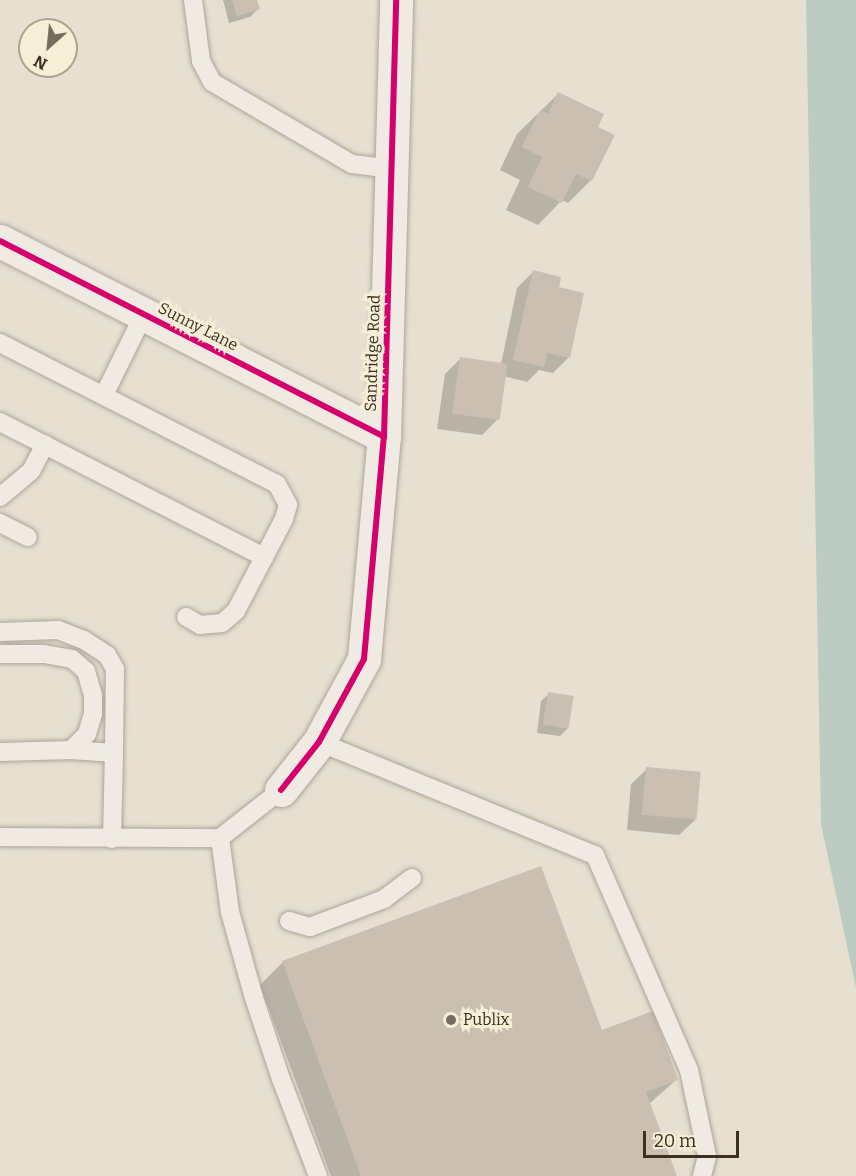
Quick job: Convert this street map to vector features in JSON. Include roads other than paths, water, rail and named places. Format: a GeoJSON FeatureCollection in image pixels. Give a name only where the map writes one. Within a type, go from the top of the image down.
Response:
{"type":"FeatureCollection","features":[{"type":"Feature","properties":{"kind":"street","name":"Sandridge Road"},"geometry":{"type":"LineString","coordinates":[[281,790],[319,742],[364,658],[384,437],[396,0]]}},
{"type":"Feature","properties":{"kind":"street","name":"Sunny Lane"},"geometry":{"type":"LineString","coordinates":[[0,241],[384,437]]}},
{"type":"Feature","properties":{"kind":"lane"},"geometry":{"type":"LineString","coordinates":[[193,0],[201,61],[212,82],[352,164],[391,169]]}},
{"type":"Feature","properties":{"kind":"lane"},"geometry":{"type":"LineString","coordinates":[[104,395],[144,314]]}},
{"type":"Feature","properties":{"kind":"lane"},"geometry":{"type":"LineString","coordinates":[[0,343],[277,484],[288,505],[284,519],[236,611],[222,622],[200,625],[186,617]]}},
{"type":"Feature","properties":{"kind":"lane"},"geometry":{"type":"LineString","coordinates":[[0,422],[264,557]]}},
{"type":"Feature","properties":{"kind":"lane"},"geometry":{"type":"LineString","coordinates":[[0,497],[31,471],[45,445]]}},
{"type":"Feature","properties":{"kind":"lane"},"geometry":{"type":"LineString","coordinates":[[0,523],[28,537]]}},
{"type":"Feature","properties":{"kind":"lane"},"geometry":{"type":"LineString","coordinates":[[0,633],[58,630],[84,640],[108,655],[115,669],[112,839]]}},
{"type":"Feature","properties":{"kind":"lane"},"geometry":{"type":"LineString","coordinates":[[0,654],[44,654],[72,658],[86,671],[93,694],[93,714],[87,734],[71,750]]}},
{"type":"Feature","properties":{"kind":"lane"},"geometry":{"type":"LineString","coordinates":[[319,742],[595,855],[689,1070],[707,1156],[702,1176]]}},
{"type":"Feature","properties":{"kind":"lane"},"geometry":{"type":"LineString","coordinates":[[0,752],[71,750],[114,753]]}},
{"type":"Feature","properties":{"kind":"lane"},"geometry":{"type":"LineString","coordinates":[[0,837],[220,838],[281,790]]}},
{"type":"Feature","properties":{"kind":"lane"},"geometry":{"type":"LineString","coordinates":[[220,838],[230,912],[254,998],[281,1079],[318,1176]]}},
{"type":"Feature","properties":{"kind":"lane"},"geometry":{"type":"LineString","coordinates":[[288,921],[310,927],[384,899],[412,878]]}},
{"type":"Feature","properties":{"kind":"place","name":"Publix"},"geometry":{"type":"Point","coordinates":[451,1020]}}]}
